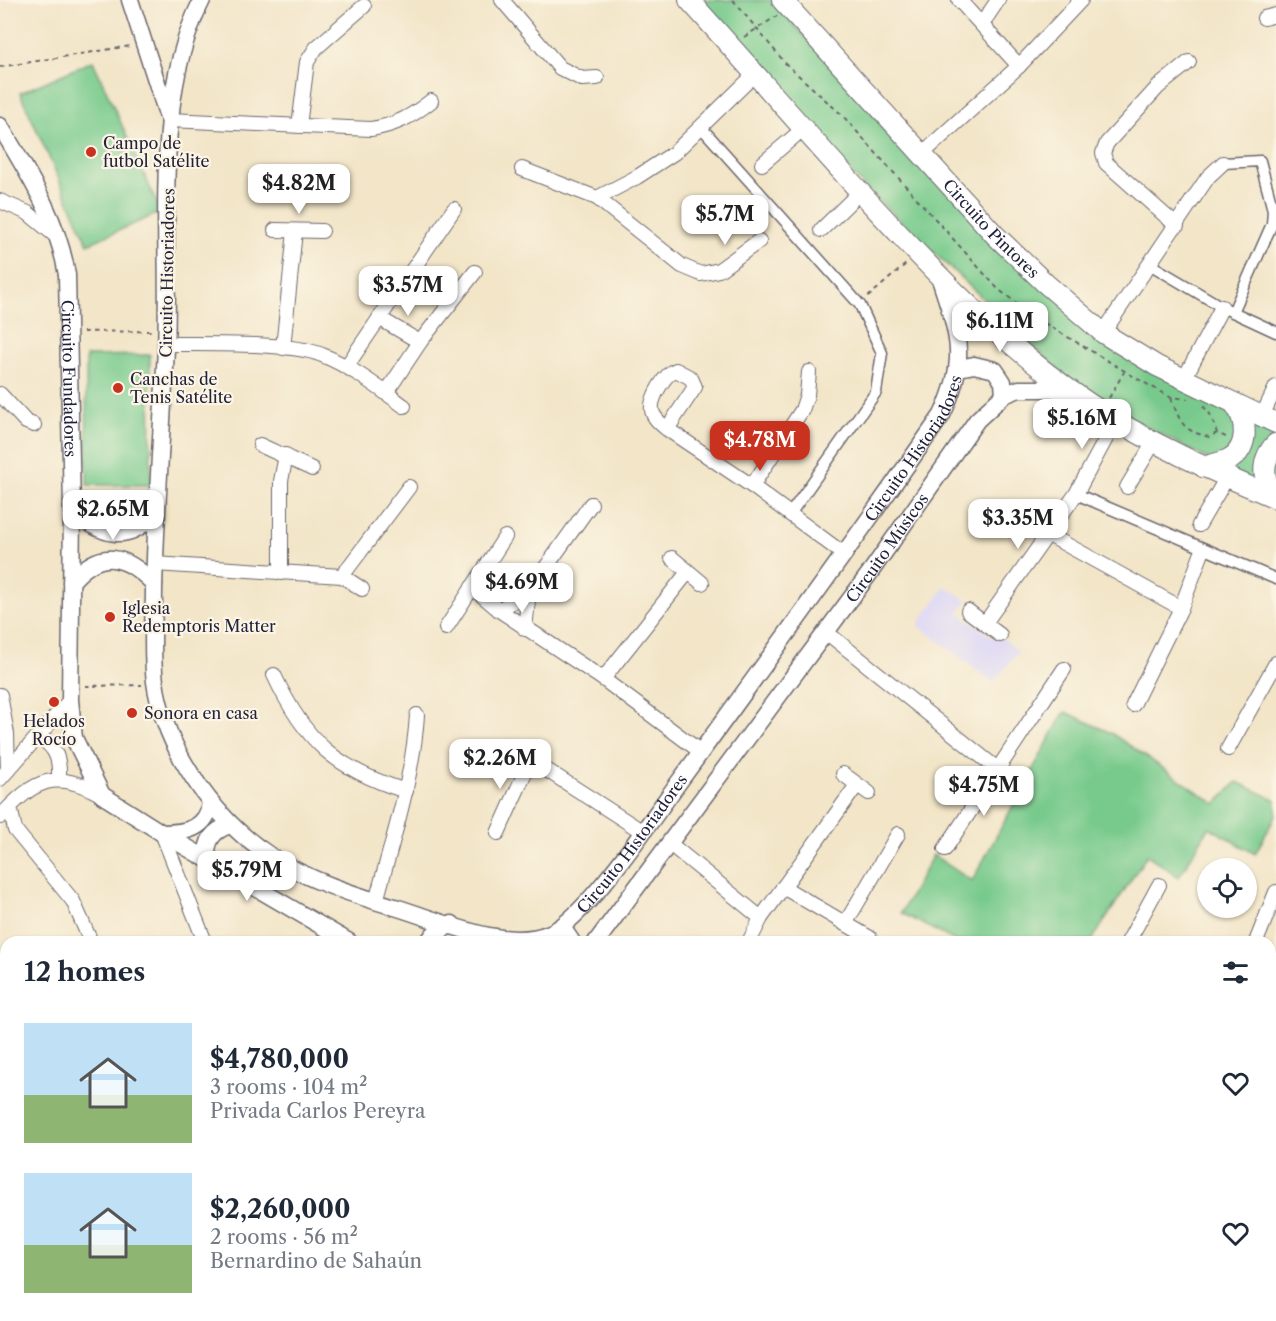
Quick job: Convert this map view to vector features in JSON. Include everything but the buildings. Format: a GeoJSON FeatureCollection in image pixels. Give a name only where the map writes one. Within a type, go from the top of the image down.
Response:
{"type":"FeatureCollection","features":[{"type":"Feature","properties":{"kind":"main road","name":"Circuito Historiadores"},"geometry":{"type":"LineString","coordinates":[[689,0],[860,192],[939,276],[992,326],[1102,411]]}},
{"type":"Feature","properties":{"kind":"main road","name":"Circuito Pintores"},"geometry":{"type":"LineString","coordinates":[[786,4],[995,234],[1045,283],[1103,333],[1184,380],[1269,420]]}},
{"type":"Feature","properties":{"kind":"main road"},"geometry":{"type":"LineString","coordinates":[[1204,467],[1227,460],[1241,445],[1244,422],[1235,404]]}},
{"type":"Feature","properties":{"kind":"main road","name":"Circuito Músicos"},"geometry":{"type":"LineString","coordinates":[[1102,411],[1154,442],[1204,467],[1276,498]]}},
{"type":"Feature","properties":{"kind":"main road"},"geometry":{"type":"LineString","coordinates":[[1276,444],[1266,457],[1264,469],[1266,482],[1276,498]]}},
{"type":"Feature","properties":{"kind":"street"},"geometry":{"type":"LineString","coordinates":[[130,0],[170,120],[372,129],[393,125],[412,116],[431,101]]}},
{"type":"Feature","properties":{"kind":"street","name":"Circuito Historiadores"},"geometry":{"type":"LineString","coordinates":[[202,0],[180,53],[170,120],[166,338],[154,584],[155,685],[161,713],[182,759],[210,802],[230,825],[263,853],[306,877],[376,902],[493,936]]}},
{"type":"Feature","properties":{"kind":"street"},"geometry":{"type":"LineString","coordinates":[[959,0],[1019,66]]}},
{"type":"Feature","properties":{"kind":"street"},"geometry":{"type":"LineString","coordinates":[[982,24],[998,0]]}},
{"type":"Feature","properties":{"kind":"street"},"geometry":{"type":"LineString","coordinates":[[922,154],[1019,66],[1081,0]]}},
{"type":"Feature","properties":{"kind":"street"},"geometry":{"type":"LineString","coordinates":[[509,2],[560,68],[582,79],[597,78]]}},
{"type":"Feature","properties":{"kind":"street"},"geometry":{"type":"LineString","coordinates":[[299,126],[307,62],[316,48],[364,6]]}},
{"type":"Feature","properties":{"kind":"street"},"geometry":{"type":"LineString","coordinates":[[1178,226],[1106,163],[1103,153],[1107,143],[1158,87],[1189,62]]}},
{"type":"Feature","properties":{"kind":"street"},"geometry":{"type":"LineString","coordinates":[[597,198],[637,177],[674,153],[755,74]]}},
{"type":"Feature","properties":{"kind":"street","name":"Circuito Fundadores"},"geometry":{"type":"LineString","coordinates":[[0,126],[47,205],[61,241],[67,275],[72,509],[70,693],[74,738],[102,795]]}},
{"type":"Feature","properties":{"kind":"street"},"geometry":{"type":"LineString","coordinates":[[700,127],[860,304],[882,353],[876,392],[789,514]]}},
{"type":"Feature","properties":{"kind":"street"},"geometry":{"type":"LineString","coordinates":[[762,164],[803,129]]}},
{"type":"Feature","properties":{"kind":"street"},"geometry":{"type":"LineString","coordinates":[[1103,333],[1178,226],[1208,177],[1223,163],[1260,161],[1273,210],[1272,224],[1227,309],[1184,380]]}},
{"type":"Feature","properties":{"kind":"street"},"geometry":{"type":"LineString","coordinates":[[522,169],[597,198],[682,266],[701,274],[719,270],[759,241]]}},
{"type":"Feature","properties":{"kind":"street"},"geometry":{"type":"LineString","coordinates":[[821,230],[860,192]]}},
{"type":"Feature","properties":{"kind":"street"},"geometry":{"type":"LineString","coordinates":[[0,201],[28,213],[61,241]]}},
{"type":"Feature","properties":{"kind":"street"},"geometry":{"type":"LineString","coordinates":[[346,367],[454,209]]}},
{"type":"Feature","properties":{"kind":"street"},"geometry":{"type":"LineString","coordinates":[[275,230],[322,231]]}},
{"type":"Feature","properties":{"kind":"street"},"geometry":{"type":"LineString","coordinates":[[283,348],[295,231]]}},
{"type":"Feature","properties":{"kind":"street"},"geometry":{"type":"LineString","coordinates":[[1151,265],[1227,309],[1276,332]]}},
{"type":"Feature","properties":{"kind":"street"},"geometry":{"type":"LineString","coordinates":[[386,393],[420,342],[475,272]]}},
{"type":"Feature","properties":{"kind":"street","name":"Circuito Historiadores"},"geometry":{"type":"LineString","coordinates":[[543,936],[562,927],[578,913],[643,832],[845,555],[942,416],[954,390],[959,368],[956,327],[939,276]]}},
{"type":"Feature","properties":{"kind":"street"},"geometry":{"type":"LineString","coordinates":[[379,318],[420,342]]}},
{"type":"Feature","properties":{"kind":"street"},"geometry":{"type":"LineString","coordinates":[[166,338],[283,348],[320,354],[346,367],[404,406]]}},
{"type":"Feature","properties":{"kind":"street"},"geometry":{"type":"LineString","coordinates":[[959,368],[974,365],[995,370],[1003,382],[1004,395]]}},
{"type":"Feature","properties":{"kind":"street"},"geometry":{"type":"LineString","coordinates":[[752,486],[802,410],[807,395],[809,372]]}},
{"type":"Feature","properties":{"kind":"street"},"geometry":{"type":"LineString","coordinates":[[1269,420],[1276,387]]}},
{"type":"Feature","properties":{"kind":"street","name":"Circuito Músicos"},"geometry":{"type":"LineString","coordinates":[[601,936],[826,632],[977,420],[1004,395],[1019,389],[1053,390],[1102,411]]}},
{"type":"Feature","properties":{"kind":"street"},"geometry":{"type":"LineString","coordinates":[[0,394],[26,423],[34,425]]}},
{"type":"Feature","properties":{"kind":"street"},"geometry":{"type":"LineString","coordinates":[[985,623],[1076,494],[1102,411]]}},
{"type":"Feature","properties":{"kind":"street"},"geometry":{"type":"LineString","coordinates":[[667,429],[752,486],[845,555]]}},
{"type":"Feature","properties":{"kind":"street"},"geometry":{"type":"LineString","coordinates":[[1127,487],[1154,442]]}},
{"type":"Feature","properties":{"kind":"street"},"geometry":{"type":"LineString","coordinates":[[260,445],[286,455],[312,469]]}},
{"type":"Feature","properties":{"kind":"street"},"geometry":{"type":"LineString","coordinates":[[281,573],[281,481],[286,455]]}},
{"type":"Feature","properties":{"kind":"street"},"geometry":{"type":"LineString","coordinates":[[1199,525],[1227,477]]}},
{"type":"Feature","properties":{"kind":"street"},"geometry":{"type":"LineString","coordinates":[[342,576],[409,487]]}},
{"type":"Feature","properties":{"kind":"street"},"geometry":{"type":"LineString","coordinates":[[1076,494],[1203,550],[1276,579]]}},
{"type":"Feature","properties":{"kind":"street"},"geometry":{"type":"LineString","coordinates":[[499,610],[528,591],[591,504]]}},
{"type":"Feature","properties":{"kind":"street"},"geometry":{"type":"LineString","coordinates":[[72,509],[96,528],[113,534],[136,529],[156,511]]}},
{"type":"Feature","properties":{"kind":"street"},"geometry":{"type":"LineString","coordinates":[[1049,535],[1181,608]]}},
{"type":"Feature","properties":{"kind":"street"},"geometry":{"type":"LineString","coordinates":[[446,628],[505,537]]}},
{"type":"Feature","properties":{"kind":"street"},"geometry":{"type":"LineString","coordinates":[[1133,705],[1181,608],[1203,550]]}},
{"type":"Feature","properties":{"kind":"street"},"geometry":{"type":"LineString","coordinates":[[71,582],[93,563],[115,558],[135,566],[154,584]]}},
{"type":"Feature","properties":{"kind":"street"},"geometry":{"type":"LineString","coordinates":[[672,558],[702,583]]}},
{"type":"Feature","properties":{"kind":"street"},"geometry":{"type":"LineString","coordinates":[[155,564],[342,576],[362,589]]}},
{"type":"Feature","properties":{"kind":"street"},"geometry":{"type":"LineString","coordinates":[[603,679],[688,572]]}},
{"type":"Feature","properties":{"kind":"street"},"geometry":{"type":"LineString","coordinates":[[472,587],[525,629],[603,679],[701,752]]}},
{"type":"Feature","properties":{"kind":"street"},"geometry":{"type":"LineString","coordinates":[[525,629],[528,591]]}},
{"type":"Feature","properties":{"kind":"street"},"geometry":{"type":"LineString","coordinates":[[968,611],[1000,635]]}},
{"type":"Feature","properties":{"kind":"street"},"geometry":{"type":"LineString","coordinates":[[826,632],[996,768]]}},
{"type":"Feature","properties":{"kind":"street"},"geometry":{"type":"LineString","coordinates":[[1228,749],[1276,663]]}},
{"type":"Feature","properties":{"kind":"street"},"geometry":{"type":"LineString","coordinates":[[945,849],[996,768],[1064,669]]}},
{"type":"Feature","properties":{"kind":"street"},"geometry":{"type":"LineString","coordinates":[[274,675],[290,708],[318,744],[339,762],[371,780],[406,791]]}},
{"type":"Feature","properties":{"kind":"street"},"geometry":{"type":"LineString","coordinates":[[4,774],[39,737],[70,693]]}},
{"type":"Feature","properties":{"kind":"street"},"geometry":{"type":"LineString","coordinates":[[0,695],[7,734],[4,774]]}},
{"type":"Feature","properties":{"kind":"street"},"geometry":{"type":"LineString","coordinates":[[376,902],[406,791],[414,752],[417,715]]}},
{"type":"Feature","properties":{"kind":"street"},"geometry":{"type":"LineString","coordinates":[[39,737],[49,743],[57,755],[59,780]]}},
{"type":"Feature","properties":{"kind":"street"},"geometry":{"type":"LineString","coordinates":[[514,749],[643,832]]}},
{"type":"Feature","properties":{"kind":"street"},"geometry":{"type":"LineString","coordinates":[[498,833],[531,759]]}},
{"type":"Feature","properties":{"kind":"street"},"geometry":{"type":"LineString","coordinates":[[843,774],[869,793]]}},
{"type":"Feature","properties":{"kind":"street"},"geometry":{"type":"LineString","coordinates":[[88,936],[73,901],[15,830],[5,812],[33,785],[59,780],[85,785],[337,936]]}},
{"type":"Feature","properties":{"kind":"street"},"geometry":{"type":"LineString","coordinates":[[752,936],[761,918],[857,785]]}},
{"type":"Feature","properties":{"kind":"street"},"geometry":{"type":"LineString","coordinates":[[162,833],[187,831],[198,826],[208,814],[210,802]]}},
{"type":"Feature","properties":{"kind":"street"},"geometry":{"type":"LineString","coordinates":[[207,860],[210,837],[215,831],[230,825]]}},
{"type":"Feature","properties":{"kind":"street"},"geometry":{"type":"LineString","coordinates":[[162,833],[203,936]]}},
{"type":"Feature","properties":{"kind":"street"},"geometry":{"type":"LineString","coordinates":[[845,924],[898,834]]}},
{"type":"Feature","properties":{"kind":"street"},"geometry":{"type":"LineString","coordinates":[[670,844],[761,918]]}},
{"type":"Feature","properties":{"kind":"street"},"geometry":{"type":"LineString","coordinates":[[1131,936],[1158,885]]}},
{"type":"Feature","properties":{"kind":"street"},"geometry":{"type":"LineString","coordinates":[[783,887],[866,936]]}},
{"type":"Feature","properties":{"kind":"street"},"geometry":{"type":"LineString","coordinates":[[1258,936],[1276,892]]}},
{"type":"Feature","properties":{"kind":"street"},"geometry":{"type":"LineString","coordinates":[[432,936],[452,924]]}},
{"type":"Feature","properties":{"kind":"street"},"geometry":{"type":"LineString","coordinates":[[562,927],[568,936]]}},
{"type":"Feature","properties":{"kind":"path"},"geometry":{"type":"LineString","coordinates":[[733,0],[786,64],[842,115],[998,289],[1036,318],[1170,397],[1197,400],[1210,414],[1217,433],[1209,437],[1189,432],[1178,417],[1170,397]]}},
{"type":"Feature","properties":{"kind":"path"},"geometry":{"type":"LineString","coordinates":[[731,46],[757,29],[786,4]]}},
{"type":"Feature","properties":{"kind":"path"},"geometry":{"type":"LineString","coordinates":[[0,67],[76,57],[144,43]]}},
{"type":"Feature","properties":{"kind":"path"},"geometry":{"type":"LineString","coordinates":[[860,304],[907,265]]}},
{"type":"Feature","properties":{"kind":"path"},"geometry":{"type":"LineString","coordinates":[[68,332],[166,338]]}},
{"type":"Feature","properties":{"kind":"path"},"geometry":{"type":"LineString","coordinates":[[1102,411],[1125,371]]}},
{"type":"Feature","properties":{"kind":"path"},"geometry":{"type":"LineString","coordinates":[[70,693],[155,685]]}},
{"type":"Feature","properties":{"kind":"shaded area"},"geometry":{"type":"Polygon","coordinates":[[[945,586],[968,601],[958,613],[995,639],[1000,636],[1019,652],[993,683],[918,625],[945,586]]]}},
{"type":"Feature","properties":{"kind":"green space"},"geometry":{"type":"Polygon","coordinates":[[[696,0],[771,0],[993,235],[1100,335],[1276,427],[1276,495],[1086,395],[866,189],[696,0]]]}},
{"type":"Feature","properties":{"kind":"green space","name":"Campo de futbol Satélite"},"geometry":{"type":"Polygon","coordinates":[[[93,61],[161,212],[88,244],[20,93],[93,61]]]}},
{"type":"Feature","properties":{"kind":"green space"},"geometry":{"type":"Polygon","coordinates":[[[150,355],[151,485],[87,485],[86,356],[150,355]]]}},
{"type":"Feature","properties":{"kind":"green space"},"geometry":{"type":"Polygon","coordinates":[[[1066,712],[1111,733],[1216,804],[1237,782],[1276,800],[1276,815],[1255,854],[1209,827],[1179,877],[1147,855],[1095,936],[945,936],[901,913],[933,855],[972,881],[1066,712]]]}},
{"type":"Feature","properties":{"kind":"place","name":"Campo de futbol Satélite"},"geometry":{"type":"Point","coordinates":[91,152]}},
{"type":"Feature","properties":{"kind":"place","name":"Canchas de Tenis Satélite"},"geometry":{"type":"Point","coordinates":[118,388]}},
{"type":"Feature","properties":{"kind":"place","name":"Iglesia Redemptoris Matter"},"geometry":{"type":"Point","coordinates":[110,617]}},
{"type":"Feature","properties":{"kind":"place","name":"Helados Rocío"},"geometry":{"type":"Point","coordinates":[54,702]}},
{"type":"Feature","properties":{"kind":"place","name":"Sonora en casa"},"geometry":{"type":"Point","coordinates":[132,713]}}]}
